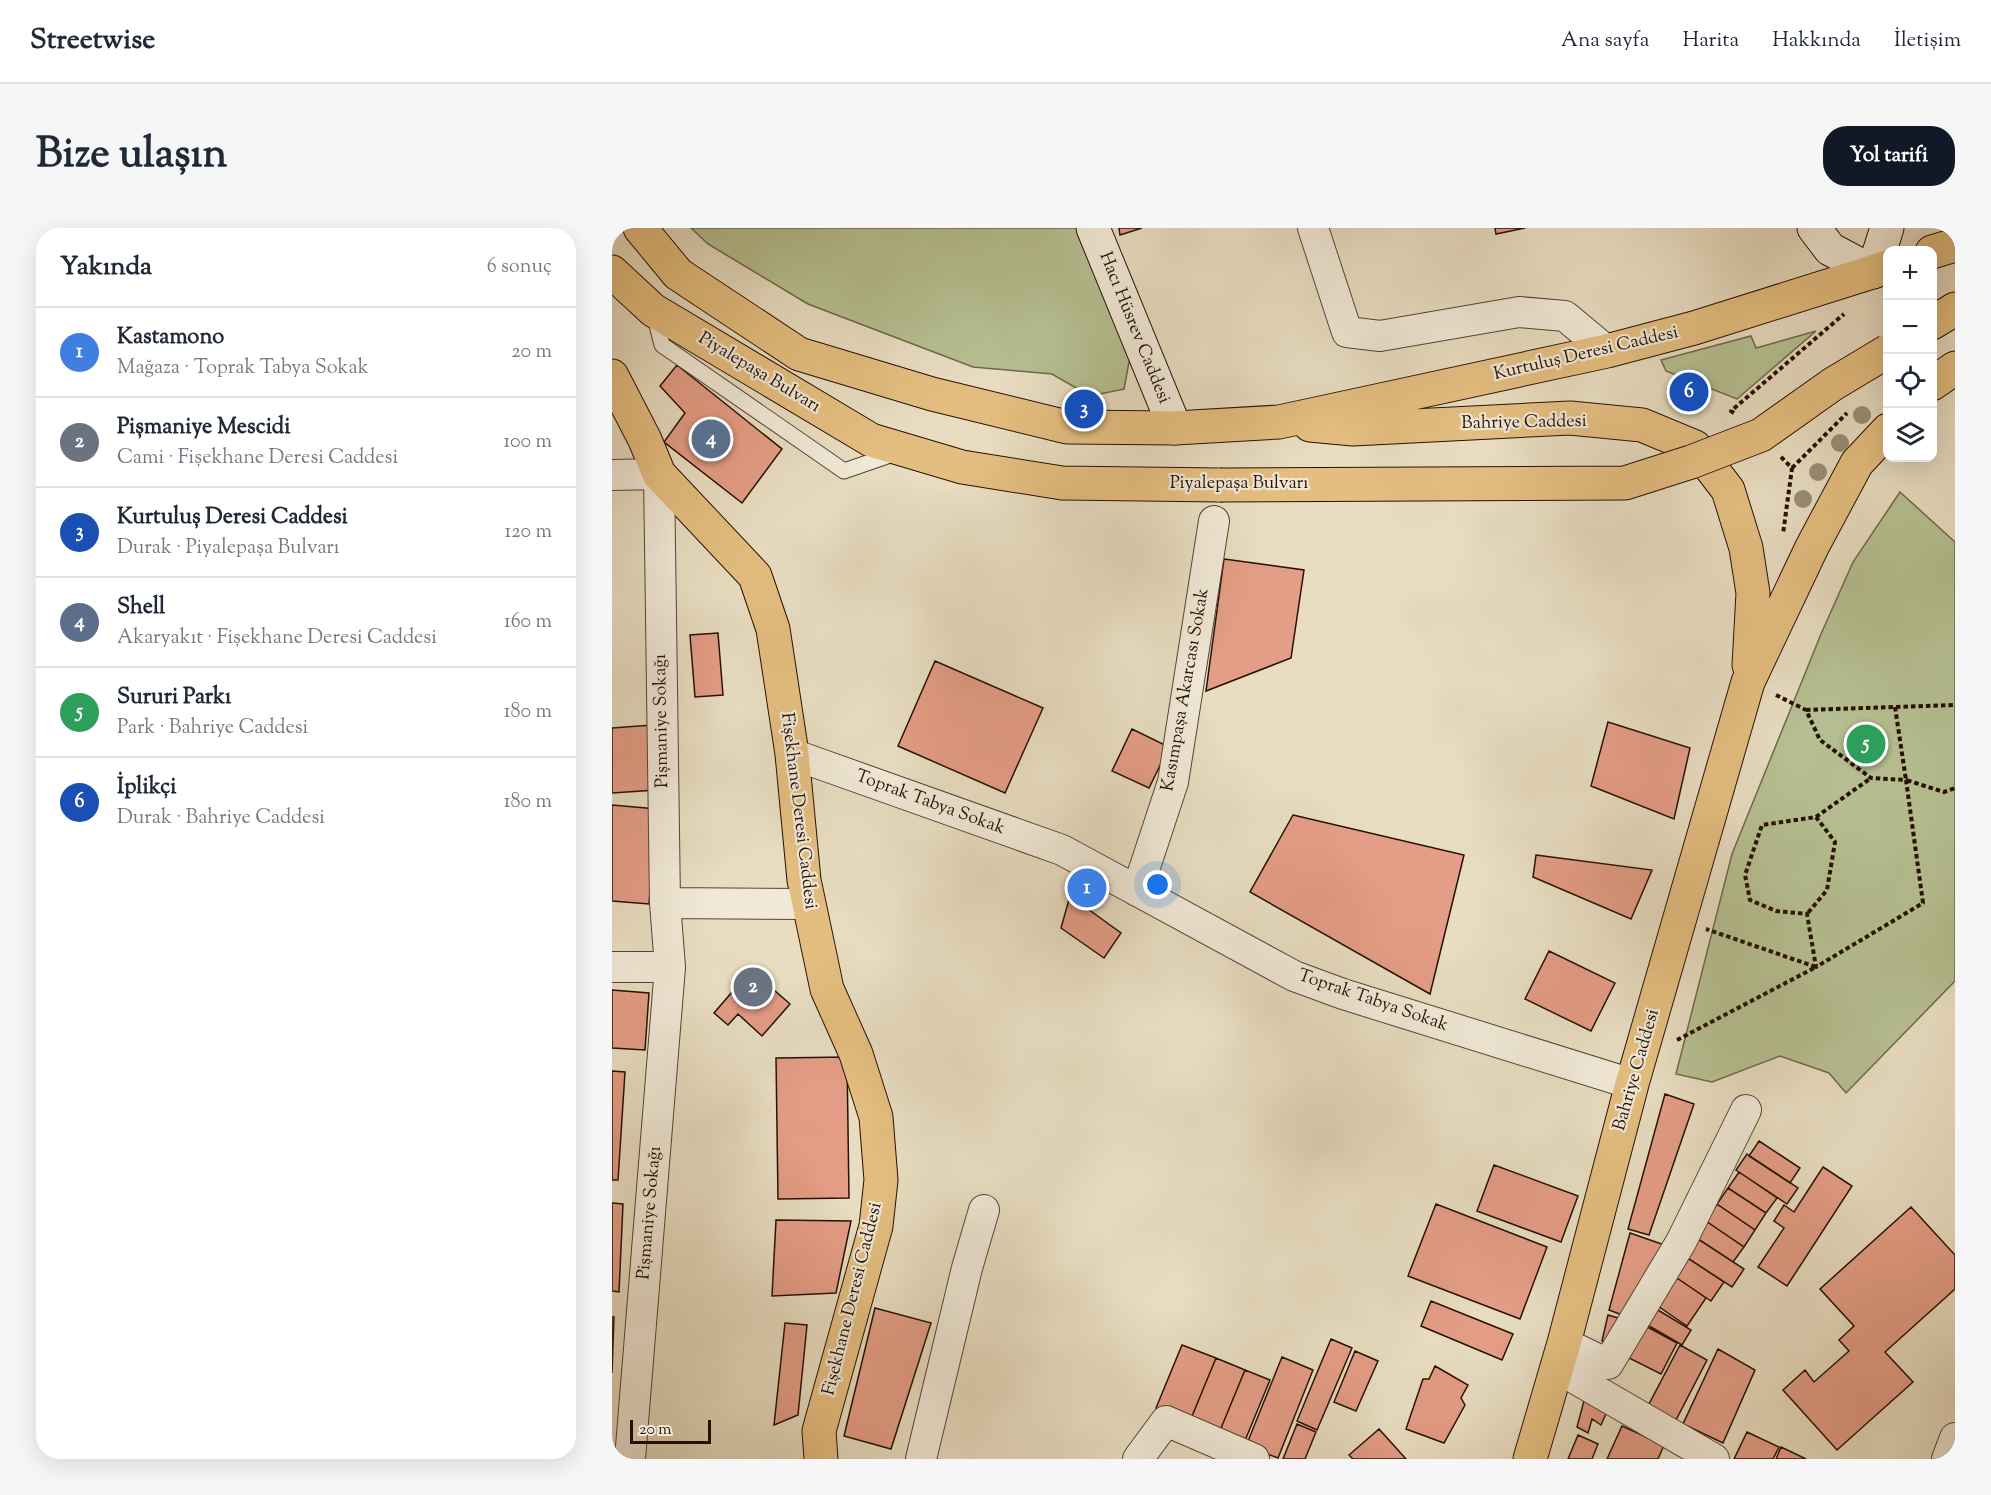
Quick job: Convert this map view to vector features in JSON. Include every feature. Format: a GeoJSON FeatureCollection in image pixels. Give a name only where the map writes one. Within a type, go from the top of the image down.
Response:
{"type":"FeatureCollection","features":[{"type":"Feature","properties":{"kind":"main road","name":"Piyalepaşa Bulvarı"},"geometry":{"type":"LineString","coordinates":[[640,228],[678,274],[799,354],[932,394],[1067,427],[1175,428],[1279,422]]}},
{"type":"Feature","properties":{"kind":"main road"},"geometry":{"type":"LineString","coordinates":[[1937,250],[1955,245]]}},
{"type":"Feature","properties":{"kind":"main road","name":"Kurtuluş Deresi Caddesi"},"geometry":{"type":"LineString","coordinates":[[1279,422],[1607,351],[1694,328],[1880,269]]}},
{"type":"Feature","properties":{"kind":"main road","name":"Piyalepaşa Bulvarı"},"geometry":{"type":"LineString","coordinates":[[612,272],[653,310],[871,440],[962,466],[1062,483],[1220,485],[1625,483],[1691,462],[1761,435],[1833,384],[1883,353]]}},
{"type":"Feature","properties":{"kind":"main road"},"geometry":{"type":"LineString","coordinates":[[1937,320],[1955,309]]}},
{"type":"Feature","properties":{"kind":"main road"},"geometry":{"type":"LineString","coordinates":[[1937,381],[1955,368]]}},
{"type":"Feature","properties":{"kind":"main road","name":"Fişekhane Deresi Caddesi"},"geometry":{"type":"LineString","coordinates":[[612,376],[660,474],[755,576],[773,629],[792,754],[804,880],[827,989],[856,1054],[876,1117],[881,1180],[876,1226],[819,1431],[821,1459]]}},
{"type":"Feature","properties":{"kind":"main road","name":"Bahriye Caddesi"},"geometry":{"type":"LineString","coordinates":[[1279,422],[1353,429],[1570,418],[1642,425],[1695,447],[1728,490],[1746,548],[1753,593],[1748,682]]}},
{"type":"Feature","properties":{"kind":"main road","name":"Bahriye Caddesi"},"geometry":{"type":"LineString","coordinates":[[1530,1459],[1636,1072],[1748,682],[1812,547],[1857,462],[1883,434]]}},
{"type":"Feature","properties":{"kind":"street","name":"Hacı Hüsrev Caddesi"},"geometry":{"type":"LineString","coordinates":[[1093,228],[1175,428]]}},
{"type":"Feature","properties":{"kind":"street"},"geometry":{"type":"LineString","coordinates":[[1313,228],[1347,332],[1380,336],[1519,312],[1565,316],[1607,351]]}},
{"type":"Feature","properties":{"kind":"street"},"geometry":{"type":"LineString","coordinates":[[1814,228],[1830,249],[1880,269],[1887,228]]}},
{"type":"Feature","properties":{"kind":"street"},"geometry":{"type":"LineString","coordinates":[[612,475],[660,474]]}},
{"type":"Feature","properties":{"kind":"street","name":"Pişmaniye Sokağı"},"geometry":{"type":"LineString","coordinates":[[630,1459],[670,967],[665,903],[660,474]]}},
{"type":"Feature","properties":{"kind":"street","name":"Kasımpaşa Akarcası Sokak"},"geometry":{"type":"LineString","coordinates":[[1137,891],[1173,782],[1214,521]]}},
{"type":"Feature","properties":{"kind":"street","name":"Toprak Tabya Sokak"},"geometry":{"type":"LineString","coordinates":[[792,754],[1062,850],[1294,976],[1343,994],[1636,1072]]}},
{"type":"Feature","properties":{"kind":"street"},"geometry":{"type":"LineString","coordinates":[[665,903],[809,904]]}},
{"type":"Feature","properties":{"kind":"street"},"geometry":{"type":"LineString","coordinates":[[612,967],[670,967]]}},
{"type":"Feature","properties":{"kind":"street"},"geometry":{"type":"LineString","coordinates":[[1560,1355],[1608,1364],[1681,1242],[1746,1110]]}},
{"type":"Feature","properties":{"kind":"street"},"geometry":{"type":"LineString","coordinates":[[921,1459],[967,1268],[984,1210]]}},
{"type":"Feature","properties":{"kind":"street"},"geometry":{"type":"LineString","coordinates":[[1560,1355],[1714,1459]]}},
{"type":"Feature","properties":{"kind":"street"},"geometry":{"type":"LineString","coordinates":[[1138,1459],[1166,1421],[1254,1459]]}},
{"type":"Feature","properties":{"kind":"street"},"geometry":{"type":"LineString","coordinates":[[1947,1459],[1955,1437]]}},
{"type":"Feature","properties":{"kind":"path"},"geometry":{"type":"LineString","coordinates":[[1748,682],[1806,710],[1955,705]]}},
{"type":"Feature","properties":{"kind":"path"},"geometry":{"type":"LineString","coordinates":[[1636,1072],[1923,903],[1895,707]]}},
{"type":"Feature","properties":{"kind":"path"},"geometry":{"type":"LineString","coordinates":[[1806,710],[1820,740],[1871,778],[1906,780],[1944,792],[1955,788]]}},
{"type":"Feature","properties":{"kind":"path"},"geometry":{"type":"LineString","coordinates":[[1807,914],[1776,911],[1750,900],[1745,875],[1762,825],[1816,817],[1871,778]]}},
{"type":"Feature","properties":{"kind":"path"},"geometry":{"type":"LineString","coordinates":[[1816,817],[1835,842],[1827,890],[1807,914],[1816,967]]}},
{"type":"Feature","properties":{"kind":"path"},"geometry":{"type":"LineString","coordinates":[[1680,920],[1816,967]]}},
{"type":"Feature","properties":{"kind":"green space"},"geometry":{"type":"Polygon","coordinates":[[[691,228],[1076,228],[1130,357],[1124,389],[1090,396],[1052,374],[973,367],[808,304],[708,244],[691,228]]]}},
{"type":"Feature","properties":{"kind":"green space"},"geometry":{"type":"Polygon","coordinates":[[[1816,331],[1737,399],[1666,371],[1661,360],[1751,336],[1756,348],[1816,331]]]}},
{"type":"Feature","properties":{"kind":"green space"},"geometry":{"type":"Polygon","coordinates":[[[1900,492],[1955,542],[1955,981],[1846,1093],[1829,1073],[1780,1056],[1712,1082],[1676,1074],[1732,854],[1821,634],[1853,562],[1900,492]]]}},
{"type":"Feature","properties":{"kind":"building"},"geometry":{"type":"Polygon","coordinates":[[[1119,228],[1142,228],[1120,235],[1119,228]]]}},
{"type":"Feature","properties":{"kind":"building"},"geometry":{"type":"Polygon","coordinates":[[[1495,228],[1525,228],[1496,234],[1495,228]]]}},
{"type":"Feature","properties":{"kind":"building"},"geometry":{"type":"Polygon","coordinates":[[[677,365],[782,449],[742,503],[664,442],[685,413],[660,386],[677,365]]]}},
{"type":"Feature","properties":{"kind":"building"},"geometry":{"type":"Polygon","coordinates":[[[1224,559],[1304,570],[1291,658],[1206,691],[1224,559]]]}},
{"type":"Feature","properties":{"kind":"building"},"geometry":{"type":"Polygon","coordinates":[[[718,633],[723,695],[695,697],[690,635],[718,633]]]}},
{"type":"Feature","properties":{"kind":"building"},"geometry":{"type":"Polygon","coordinates":[[[935,661],[1043,708],[1005,793],[898,746],[935,661]]]}},
{"type":"Feature","properties":{"kind":"building"},"geometry":{"type":"Polygon","coordinates":[[[1608,722],[1690,748],[1674,819],[1591,786],[1608,722]]]}},
{"type":"Feature","properties":{"kind":"building"},"geometry":{"type":"Polygon","coordinates":[[[652,725],[656,790],[612,793],[612,728],[652,725]]]}},
{"type":"Feature","properties":{"kind":"building"},"geometry":{"type":"Polygon","coordinates":[[[1132,729],[1169,747],[1149,788],[1112,771],[1132,729]]]}},
{"type":"Feature","properties":{"kind":"building"},"geometry":{"type":"Polygon","coordinates":[[[612,805],[657,809],[649,904],[612,901],[612,805]]]}},
{"type":"Feature","properties":{"kind":"building"},"geometry":{"type":"Polygon","coordinates":[[[1293,815],[1464,855],[1430,994],[1250,892],[1293,815]]]}},
{"type":"Feature","properties":{"kind":"building"},"geometry":{"type":"Polygon","coordinates":[[[1536,855],[1652,870],[1631,919],[1533,877],[1536,855]]]}},
{"type":"Feature","properties":{"kind":"building"},"geometry":{"type":"Polygon","coordinates":[[[1070,896],[1121,933],[1104,958],[1061,928],[1070,896]]]}},
{"type":"Feature","properties":{"kind":"building"},"geometry":{"type":"Polygon","coordinates":[[[1549,951],[1615,983],[1591,1031],[1525,999],[1549,951]]]}},
{"type":"Feature","properties":{"kind":"building"},"geometry":{"type":"Polygon","coordinates":[[[751,970],[790,1004],[762,1036],[738,1014],[728,1025],[714,1013],[751,970]]]}},
{"type":"Feature","properties":{"kind":"building"},"geometry":{"type":"Polygon","coordinates":[[[612,990],[649,993],[645,1050],[612,1048],[612,990]]]}},
{"type":"Feature","properties":{"kind":"building"},"geometry":{"type":"Polygon","coordinates":[[[847,1057],[849,1198],[778,1199],[776,1058],[847,1057]]]}},
{"type":"Feature","properties":{"kind":"building"},"geometry":{"type":"Polygon","coordinates":[[[612,1071],[625,1072],[618,1180],[612,1180],[612,1071]]]}},
{"type":"Feature","properties":{"kind":"building"},"geometry":{"type":"Polygon","coordinates":[[[1665,1094],[1694,1104],[1649,1235],[1628,1229],[1665,1094]]]}},
{"type":"Feature","properties":{"kind":"building"},"geometry":{"type":"Polygon","coordinates":[[[1759,1141],[1800,1168],[1790,1183],[1749,1156],[1759,1141]]]}},
{"type":"Feature","properties":{"kind":"building"},"geometry":{"type":"Polygon","coordinates":[[[1747,1154],[1798,1188],[1787,1204],[1736,1170],[1747,1154]]]}},
{"type":"Feature","properties":{"kind":"building"},"geometry":{"type":"Polygon","coordinates":[[[1494,1165],[1578,1196],[1561,1242],[1477,1211],[1494,1165]]]}},
{"type":"Feature","properties":{"kind":"building"},"geometry":{"type":"Polygon","coordinates":[[[1823,1167],[1852,1186],[1787,1286],[1758,1267],[1784,1228],[1774,1221],[1784,1205],[1794,1212],[1823,1167]]]}},
{"type":"Feature","properties":{"kind":"building"},"geometry":{"type":"Polygon","coordinates":[[[1739,1172],[1777,1198],[1766,1213],[1728,1188],[1739,1172]]]}},
{"type":"Feature","properties":{"kind":"building"},"geometry":{"type":"Polygon","coordinates":[[[1728,1188],[1766,1213],[1755,1230],[1717,1204],[1728,1188]]]}},
{"type":"Feature","properties":{"kind":"building"},"geometry":{"type":"Polygon","coordinates":[[[612,1203],[623,1204],[619,1292],[612,1291],[612,1203]]]}},
{"type":"Feature","properties":{"kind":"building"},"geometry":{"type":"Polygon","coordinates":[[[1436,1204],[1547,1247],[1520,1319],[1408,1276],[1436,1204]]]}},
{"type":"Feature","properties":{"kind":"building"},"geometry":{"type":"Polygon","coordinates":[[[1717,1204],[1755,1230],[1744,1247],[1706,1221],[1717,1204]]]}},
{"type":"Feature","properties":{"kind":"building"},"geometry":{"type":"Polygon","coordinates":[[[1911,1207],[1955,1255],[1955,1289],[1885,1352],[1913,1382],[1837,1450],[1783,1390],[1805,1370],[1814,1382],[1849,1351],[1839,1340],[1854,1326],[1820,1289],[1911,1207]]]}},
{"type":"Feature","properties":{"kind":"building"},"geometry":{"type":"Polygon","coordinates":[[[776,1220],[851,1221],[836,1293],[772,1296],[776,1220]]]}},
{"type":"Feature","properties":{"kind":"building"},"geometry":{"type":"Polygon","coordinates":[[[1706,1221],[1744,1247],[1733,1262],[1695,1237],[1706,1221]]]}},
{"type":"Feature","properties":{"kind":"building"},"geometry":{"type":"Polygon","coordinates":[[[1630,1233],[1673,1248],[1630,1318],[1609,1310],[1630,1233]]]}},
{"type":"Feature","properties":{"kind":"building"},"geometry":{"type":"Polygon","coordinates":[[[1695,1237],[1744,1269],[1732,1287],[1683,1255],[1695,1237]]]}},
{"type":"Feature","properties":{"kind":"building"},"geometry":{"type":"Polygon","coordinates":[[[1683,1255],[1724,1282],[1711,1301],[1671,1274],[1683,1255]]]}},
{"type":"Feature","properties":{"kind":"building"},"geometry":{"type":"Polygon","coordinates":[[[1674,1276],[1706,1298],[1687,1326],[1655,1304],[1674,1276]]]}},
{"type":"Feature","properties":{"kind":"building"},"geometry":{"type":"Polygon","coordinates":[[[1431,1301],[1513,1334],[1502,1360],[1421,1326],[1431,1301]]]}},
{"type":"Feature","properties":{"kind":"building"},"geometry":{"type":"Polygon","coordinates":[[[1653,1307],[1691,1330],[1682,1345],[1644,1323],[1653,1307]]]}},
{"type":"Feature","properties":{"kind":"building"},"geometry":{"type":"Polygon","coordinates":[[[875,1308],[931,1323],[891,1449],[844,1436],[875,1308]]]}},
{"type":"Feature","properties":{"kind":"building"},"geometry":{"type":"Polygon","coordinates":[[[1608,1315],[1625,1320],[1612,1343],[1602,1341],[1608,1315]]]}},
{"type":"Feature","properties":{"kind":"building"},"geometry":{"type":"Polygon","coordinates":[[[612,1317],[614,1317],[612,1373],[612,1317]]]}},
{"type":"Feature","properties":{"kind":"building"},"geometry":{"type":"Polygon","coordinates":[[[785,1323],[807,1325],[798,1415],[774,1425],[785,1323]]]}},
{"type":"Feature","properties":{"kind":"building"},"geometry":{"type":"Polygon","coordinates":[[[1642,1324],[1677,1343],[1661,1374],[1625,1356],[1642,1324]]]}},
{"type":"Feature","properties":{"kind":"building"},"geometry":{"type":"Polygon","coordinates":[[[1331,1339],[1352,1348],[1317,1430],[1297,1421],[1331,1339]]]}},
{"type":"Feature","properties":{"kind":"building"},"geometry":{"type":"Polygon","coordinates":[[[1182,1345],[1216,1358],[1190,1421],[1156,1408],[1182,1345]]]}},
{"type":"Feature","properties":{"kind":"building"},"geometry":{"type":"Polygon","coordinates":[[[1680,1345],[1707,1360],[1676,1420],[1648,1406],[1680,1345]]]}},
{"type":"Feature","properties":{"kind":"building"},"geometry":{"type":"Polygon","coordinates":[[[1718,1349],[1755,1370],[1723,1443],[1683,1424],[1718,1349]]]}},
{"type":"Feature","properties":{"kind":"building"},"geometry":{"type":"Polygon","coordinates":[[[1355,1351],[1378,1361],[1356,1411],[1334,1402],[1355,1351]]]}},
{"type":"Feature","properties":{"kind":"building"},"geometry":{"type":"Polygon","coordinates":[[[1282,1357],[1313,1370],[1278,1458],[1246,1446],[1282,1357]]]}},
{"type":"Feature","properties":{"kind":"building"},"geometry":{"type":"Polygon","coordinates":[[[1216,1358],[1245,1370],[1219,1433],[1190,1421],[1216,1358]]]}},
{"type":"Feature","properties":{"kind":"building"},"geometry":{"type":"Polygon","coordinates":[[[1435,1366],[1468,1385],[1461,1398],[1465,1405],[1444,1443],[1406,1429],[1423,1379],[1429,1379],[1435,1366]]]}},
{"type":"Feature","properties":{"kind":"building"},"geometry":{"type":"Polygon","coordinates":[[[1245,1370],[1270,1380],[1244,1443],[1219,1433],[1245,1370]]]}},
{"type":"Feature","properties":{"kind":"building"},"geometry":{"type":"Polygon","coordinates":[[[1585,1397],[1609,1407],[1601,1425],[1592,1419],[1588,1433],[1577,1427],[1585,1397]]]}},
{"type":"Feature","properties":{"kind":"building"},"geometry":{"type":"Polygon","coordinates":[[[1297,1424],[1316,1432],[1305,1459],[1283,1459],[1297,1424]]]}},
{"type":"Feature","properties":{"kind":"building"},"geometry":{"type":"Polygon","coordinates":[[[1622,1426],[1664,1445],[1658,1459],[1607,1459],[1622,1426]]]}},
{"type":"Feature","properties":{"kind":"building"},"geometry":{"type":"Polygon","coordinates":[[[1379,1429],[1406,1459],[1353,1459],[1349,1455],[1379,1429]]]}},
{"type":"Feature","properties":{"kind":"building"},"geometry":{"type":"Polygon","coordinates":[[[1747,1432],[1779,1447],[1773,1459],[1734,1459],[1747,1432]]]}},
{"type":"Feature","properties":{"kind":"building"},"geometry":{"type":"Polygon","coordinates":[[[1578,1435],[1598,1444],[1592,1459],[1568,1459],[1578,1435]]]}},
{"type":"Feature","properties":{"kind":"building"},"geometry":{"type":"Polygon","coordinates":[[[1781,1447],[1806,1459],[1776,1459],[1781,1447]]]}},
{"type":"Feature","properties":{"kind":"place","name":"İplikçi"},"geometry":{"type":"Point","coordinates":[1689,392]}},
{"type":"Feature","properties":{"kind":"place","name":"Kurtuluş Deresi Caddesi"},"geometry":{"type":"Point","coordinates":[1084,409]}},
{"type":"Feature","properties":{"kind":"place","name":"Shell"},"geometry":{"type":"Point","coordinates":[711,439]}},
{"type":"Feature","properties":{"kind":"place","name":"Sururi Parkı"},"geometry":{"type":"Point","coordinates":[1866,744]}},
{"type":"Feature","properties":{"kind":"place","name":"Kastamono"},"geometry":{"type":"Point","coordinates":[1087,888]}},
{"type":"Feature","properties":{"kind":"place","name":"Pişmaniye Mescidi"},"geometry":{"type":"Point","coordinates":[753,987]}}]}
